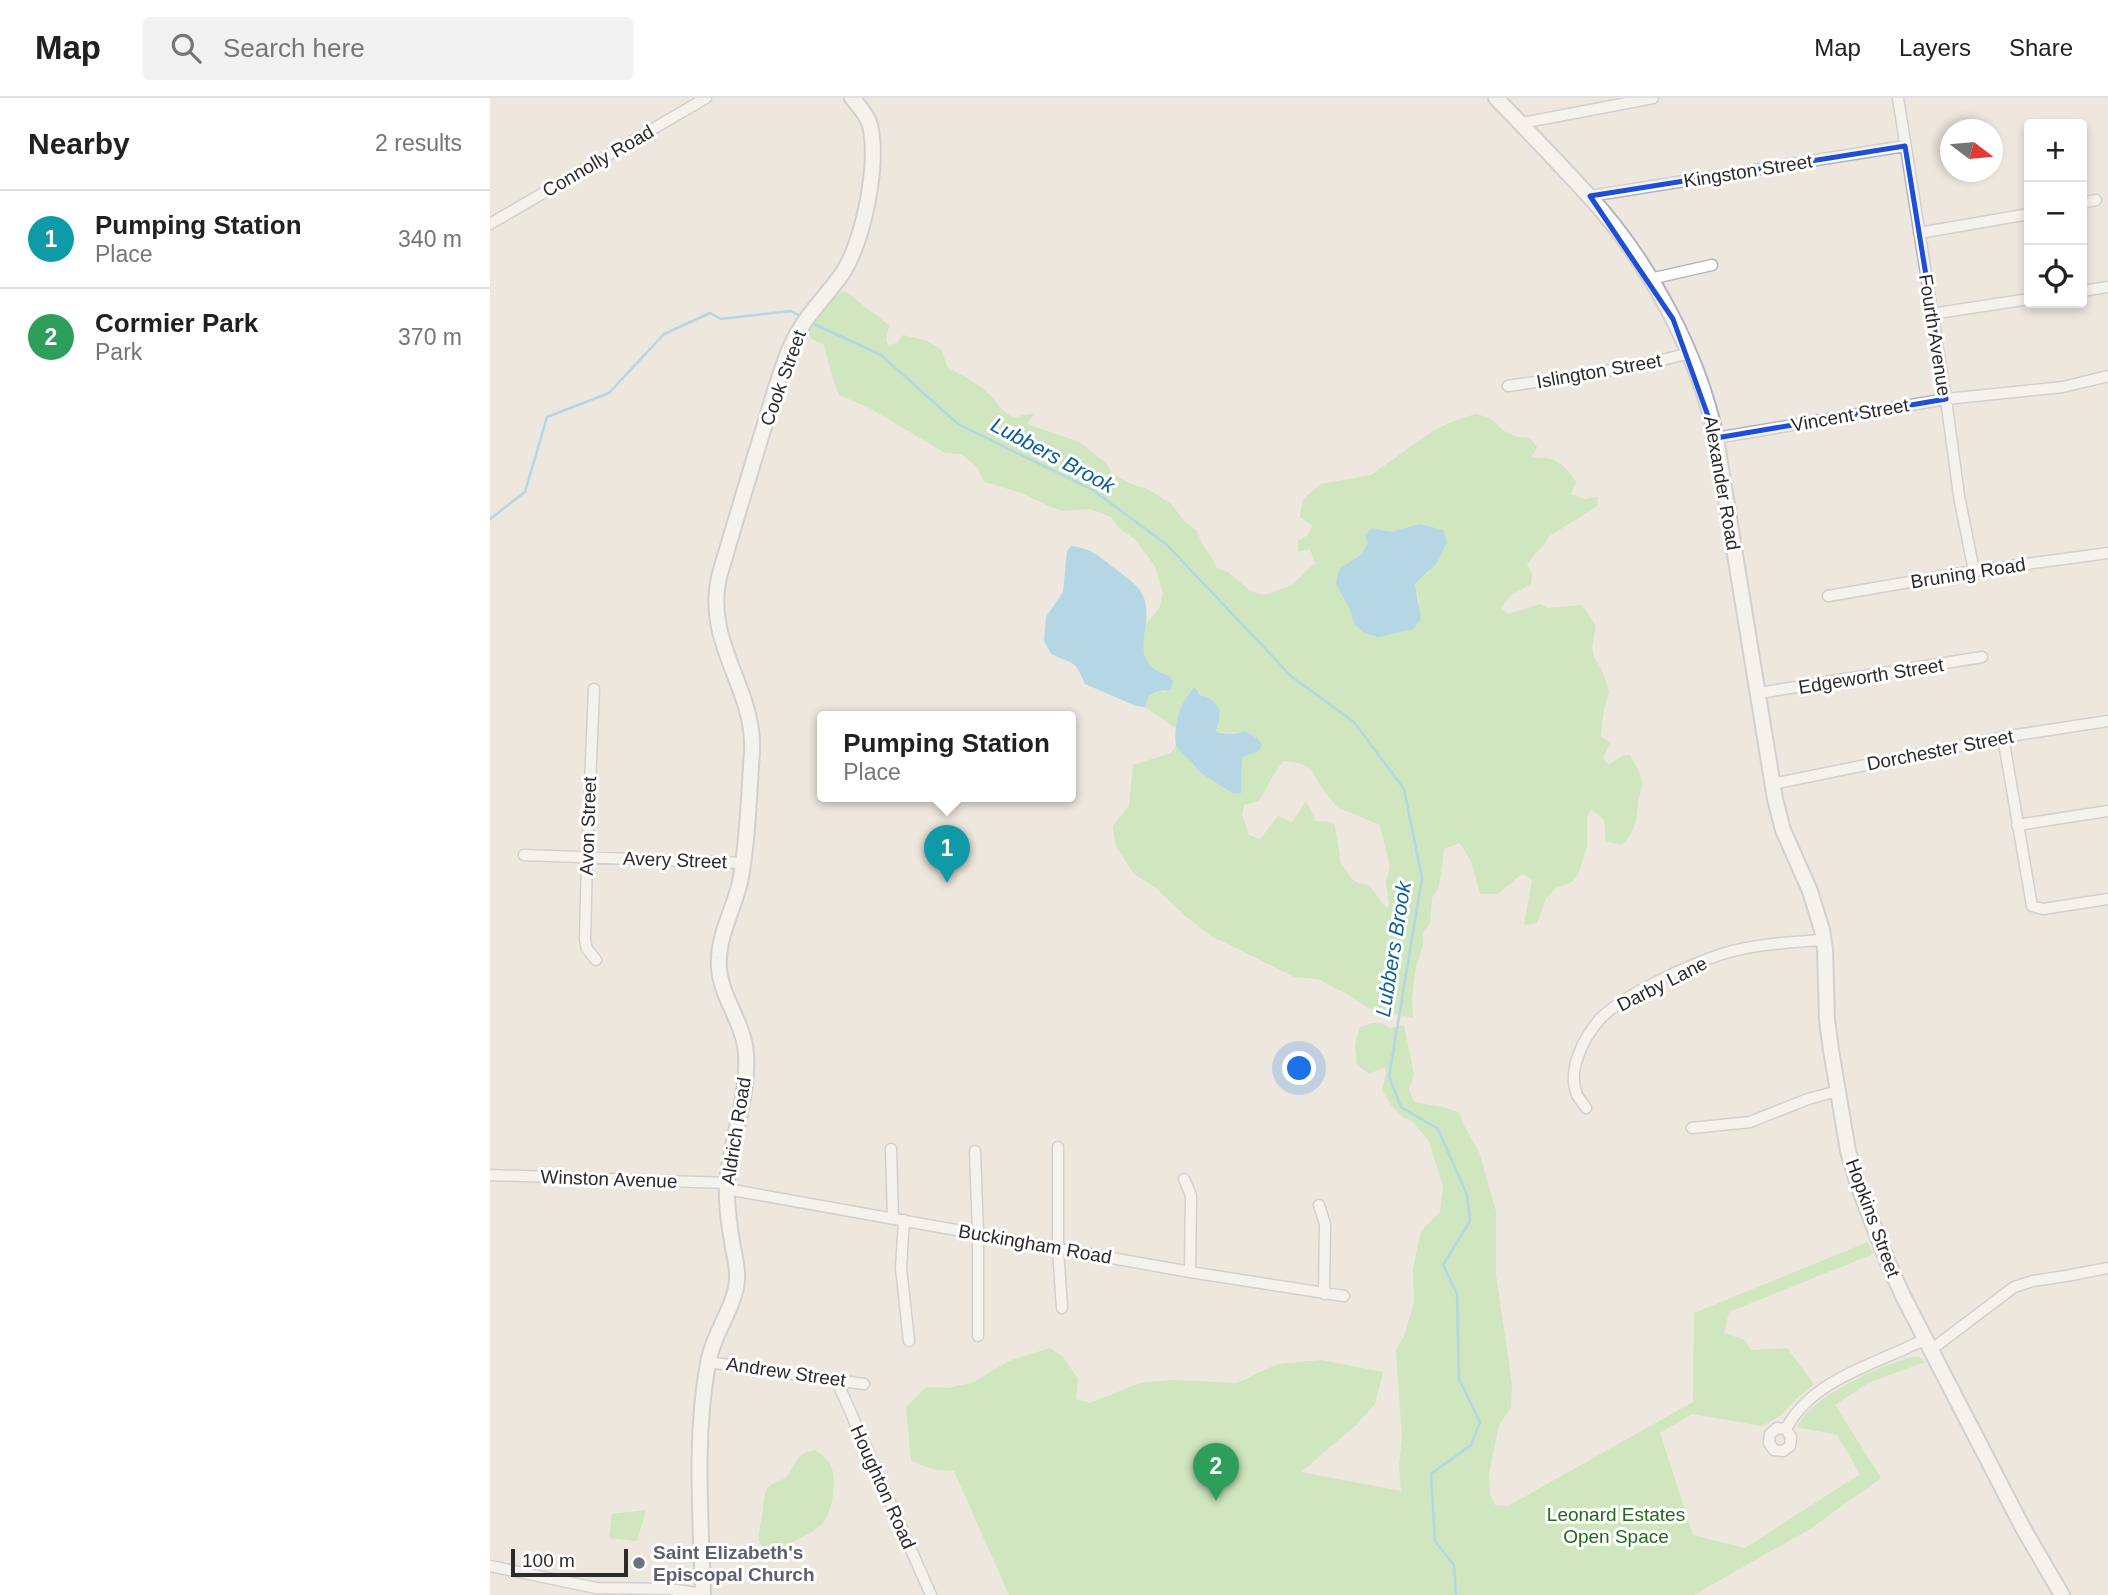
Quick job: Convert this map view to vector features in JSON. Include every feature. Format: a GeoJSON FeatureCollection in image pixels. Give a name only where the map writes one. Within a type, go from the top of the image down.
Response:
{"type":"FeatureCollection","features":[{"type":"Feature","properties":{"kind":"street","name":"Connolly Road"},"geometry":{"type":"LineString","coordinates":[[490,224],[706,98]]}},
{"type":"Feature","properties":{"kind":"street","name":"Cook Street"},"geometry":{"type":"LineString","coordinates":[[716,591],[790,346],[806,318],[841,274],[858,240],[871,179],[872,140],[869,123],[852,98]]}},
{"type":"Feature","properties":{"kind":"street","name":"Alexander Road"},"geometry":{"type":"LineString","coordinates":[[1496,98],[1590,196],[1622,238],[1650,279],[1690,353],[1713,420],[1778,810]]}},
{"type":"Feature","properties":{"kind":"street"},"geometry":{"type":"LineString","coordinates":[[1521,123],[1653,98]]}},
{"type":"Feature","properties":{"kind":"street","name":"Fourth Avenue"},"geometry":{"type":"LineString","coordinates":[[1898,98],[1959,496],[1974,571]]}},
{"type":"Feature","properties":{"kind":"street","name":"Kingston Street"},"geometry":{"type":"LineString","coordinates":[[1590,196],[1905,146]]}},
{"type":"Feature","properties":{"kind":"street"},"geometry":{"type":"LineString","coordinates":[[2087,202],[2096,200]]}},
{"type":"Feature","properties":{"kind":"street"},"geometry":{"type":"LineString","coordinates":[[1919,233],[2024,215]]}},
{"type":"Feature","properties":{"kind":"street"},"geometry":{"type":"LineString","coordinates":[[1650,279],[1712,265]]}},
{"type":"Feature","properties":{"kind":"street"},"geometry":{"type":"LineString","coordinates":[[2087,290],[2108,287]]}},
{"type":"Feature","properties":{"kind":"street"},"geometry":{"type":"LineString","coordinates":[[1931,314],[2024,300]]}},
{"type":"Feature","properties":{"kind":"street","name":"Islington Street"},"geometry":{"type":"LineString","coordinates":[[1508,386],[1657,362],[1690,353]]}},
{"type":"Feature","properties":{"kind":"street","name":"Vincent Street"},"geometry":{"type":"LineString","coordinates":[[1716,438],[1946,399],[2063,387],[2108,376]]}},
{"type":"Feature","properties":{"kind":"street","name":"Bruning Road"},"geometry":{"type":"LineString","coordinates":[[1828,596],[1974,571],[2108,553]]}},
{"type":"Feature","properties":{"kind":"street","name":"Aldrich Road"},"geometry":{"type":"LineString","coordinates":[[703,1594],[701,1436],[708,1362],[715,1336],[737,1285],[727,1186],[745,1080],[746,1056],[744,1040],[721,982],[719,957],[743,863],[751,755],[749,717],[719,634],[716,591]]}},
{"type":"Feature","properties":{"kind":"street","name":"Edgeworth Street"},"geometry":{"type":"LineString","coordinates":[[1759,693],[1982,657]]}},
{"type":"Feature","properties":{"kind":"street","name":"Avon Street"},"geometry":{"type":"LineString","coordinates":[[594,689],[585,941],[587,949],[596,960]]}},
{"type":"Feature","properties":{"kind":"street","name":"Dorchester Street"},"geometry":{"type":"LineString","coordinates":[[1773,783],[2003,737],[2108,721]]}},
{"type":"Feature","properties":{"kind":"street"},"geometry":{"type":"LineString","coordinates":[[2003,737],[2031,901],[2035,907],[2043,909],[2108,899]]}},
{"type":"Feature","properties":{"kind":"street","name":"Hopkins Street"},"geometry":{"type":"LineString","coordinates":[[1778,810],[1791,852],[1813,900],[1824,940],[1827,1020],[1852,1168],[1859,1188],[1888,1263],[2024,1528],[2062,1595]]}},
{"type":"Feature","properties":{"kind":"street"},"geometry":{"type":"LineString","coordinates":[[2017,825],[2108,811]]}},
{"type":"Feature","properties":{"kind":"street","name":"Avery Street"},"geometry":{"type":"LineString","coordinates":[[524,855],[743,863]]}},
{"type":"Feature","properties":{"kind":"street","name":"Darby Lane"},"geometry":{"type":"LineString","coordinates":[[1587,1108],[1578,1096],[1575,1084],[1579,1051],[1600,1020],[1616,1006],[1673,975],[1722,954],[1757,946],[1824,940]]}},
{"type":"Feature","properties":{"kind":"street"},"geometry":{"type":"LineString","coordinates":[[1692,1128],[1750,1122],[1838,1091]]}},
{"type":"Feature","properties":{"kind":"street"},"geometry":{"type":"LineString","coordinates":[[1058,1147],[1058,1249],[1062,1308]]}},
{"type":"Feature","properties":{"kind":"street"},"geometry":{"type":"LineString","coordinates":[[891,1149],[909,1341]]}},
{"type":"Feature","properties":{"kind":"street"},"geometry":{"type":"LineString","coordinates":[[975,1151],[978,1336]]}},
{"type":"Feature","properties":{"kind":"street","name":"Winston Avenue"},"geometry":{"type":"LineString","coordinates":[[490,1175],[727,1186]]}},
{"type":"Feature","properties":{"kind":"street"},"geometry":{"type":"LineString","coordinates":[[1184,1179],[1191,1195],[1190,1272]]}},
{"type":"Feature","properties":{"kind":"street","name":"Buckingham Road"},"geometry":{"type":"LineString","coordinates":[[727,1186],[1058,1249],[1344,1296]]}},
{"type":"Feature","properties":{"kind":"street"},"geometry":{"type":"LineString","coordinates":[[1320,1205],[1325,1224],[1324,1294]]}},
{"type":"Feature","properties":{"kind":"street"},"geometry":{"type":"LineString","coordinates":[[1786,1429],[1799,1409],[1816,1394],[1868,1364],[1929,1344],[2014,1287],[2033,1281],[2108,1268]]}},
{"type":"Feature","properties":{"kind":"street","name":"Andrew Street"},"geometry":{"type":"LineString","coordinates":[[708,1362],[864,1384]]}},
{"type":"Feature","properties":{"kind":"street","name":"Houghton Road"},"geometry":{"type":"LineString","coordinates":[[836,1379],[931,1595]]}},
{"type":"Feature","properties":{"kind":"street"},"geometry":{"type":"LineString","coordinates":[[490,1566],[596,1588],[669,1589],[703,1594]]}},
{"type":"Feature","properties":{"kind":"highlighted area"},"geometry":{"type":"Polygon","coordinates":[[[1905,146],[1946,399],[1716,438],[1673,319],[1590,196],[1905,146]]]}},
{"type":"Feature","properties":{"kind":"green space"},"geometry":{"type":"Polygon","coordinates":[[[838,291],[846,292],[889,325],[886,340],[888,345],[897,343],[903,335],[927,341],[942,350],[947,367],[980,387],[1009,415],[1014,418],[1034,414],[1027,424],[1079,442],[1107,464],[1112,474],[1146,488],[1171,504],[1186,523],[1197,531],[1217,568],[1228,572],[1249,590],[1259,594],[1268,594],[1292,585],[1315,563],[1310,549],[1298,552],[1298,541],[1308,535],[1312,526],[1300,517],[1303,499],[1321,484],[1371,475],[1434,430],[1476,414],[1490,418],[1504,431],[1517,437],[1530,438],[1537,447],[1531,458],[1546,458],[1562,465],[1576,482],[1571,494],[1585,499],[1598,497],[1597,506],[1548,537],[1527,564],[1532,575],[1531,584],[1510,596],[1501,608],[1508,614],[1540,604],[1547,608],[1582,605],[1596,626],[1592,646],[1594,658],[1601,668],[1609,691],[1601,736],[1610,743],[1603,758],[1608,765],[1623,755],[1629,755],[1642,782],[1633,831],[1622,845],[1606,841],[1604,820],[1591,809],[1587,818],[1587,846],[1578,875],[1572,882],[1556,888],[1546,898],[1537,923],[1524,925],[1532,879],[1522,874],[1498,894],[1480,894],[1471,861],[1460,843],[1444,849],[1439,887],[1432,898],[1430,923],[1423,933],[1423,945],[1416,967],[1412,999],[1413,1018],[1368,1008],[1318,979],[1295,977],[1211,936],[1157,889],[1134,874],[1116,847],[1113,826],[1129,806],[1133,765],[1171,753],[1176,746],[1202,774],[1234,794],[1241,793],[1242,756],[1259,751],[1239,733],[1216,732],[1221,715],[1195,688],[1188,694],[1175,728],[1145,707],[1149,696],[1159,691],[1165,692],[1170,676],[1159,673],[1145,661],[1142,650],[1146,624],[1159,609],[1163,594],[1155,566],[1134,538],[1120,529],[1111,517],[1091,509],[1063,511],[1022,493],[984,482],[978,468],[961,454],[945,453],[868,407],[839,395],[824,345],[812,339],[807,331],[838,291]],[[1419,524],[1390,532],[1368,543],[1361,555],[1347,566],[1349,607],[1354,624],[1420,604],[1415,584],[1430,571],[1419,524]],[[1283,761],[1259,801],[1244,805],[1242,815],[1249,835],[1260,839],[1278,816],[1292,822],[1306,801],[1316,821],[1335,825],[1340,862],[1351,877],[1357,882],[1369,885],[1386,908],[1389,905],[1386,881],[1390,867],[1380,825],[1337,807],[1311,769],[1299,763],[1283,761]]]}},
{"type":"Feature","properties":{"kind":"green space","name":"Leonard Estates Open Space"},"geometry":{"type":"Polygon","coordinates":[[[1382,1023],[1390,1028],[1404,1025],[1414,1075],[1409,1090],[1414,1102],[1460,1113],[1463,1124],[1479,1152],[1496,1211],[1496,1275],[1512,1384],[1511,1407],[1499,1425],[1489,1473],[1490,1494],[1495,1505],[1508,1506],[1693,1402],[1694,1313],[1868,1242],[1873,1254],[1729,1312],[1724,1333],[1745,1340],[1751,1350],[1787,1348],[1814,1384],[1780,1416],[1762,1426],[1692,1414],[1660,1433],[1693,1535],[1745,1548],[1860,1474],[1837,1435],[1797,1427],[1809,1411],[1840,1388],[1876,1370],[1919,1357],[1925,1362],[1868,1383],[1835,1405],[1881,1478],[1810,1529],[1694,1595],[1009,1595],[954,1471],[936,1470],[911,1461],[906,1407],[926,1387],[948,1388],[972,1383],[1009,1361],[1050,1348],[1063,1357],[1078,1379],[1076,1399],[1090,1403],[1140,1383],[1172,1380],[1237,1383],[1278,1364],[1321,1360],[1383,1372],[1375,1404],[1357,1424],[1301,1472],[1401,1491],[1399,1466],[1402,1438],[1396,1351],[1404,1336],[1414,1303],[1413,1269],[1421,1231],[1440,1212],[1443,1187],[1429,1141],[1412,1121],[1404,1118],[1391,1105],[1382,1090],[1385,1067],[1369,1074],[1357,1065],[1355,1045],[1360,1027],[1382,1023]]]}},
{"type":"Feature","properties":{"kind":"green space"},"geometry":{"type":"Polygon","coordinates":[[[815,1450],[828,1461],[833,1472],[833,1496],[826,1519],[818,1528],[780,1550],[770,1549],[760,1542],[759,1538],[767,1489],[785,1478],[802,1454],[815,1450]]]}},
{"type":"Feature","properties":{"kind":"green space"},"geometry":{"type":"Polygon","coordinates":[[[646,1510],[637,1541],[609,1538],[612,1514],[646,1510]]]}},
{"type":"Feature","properties":{"kind":"water"},"geometry":{"type":"Polygon","coordinates":[[[1419,524],[1443,530],[1447,542],[1437,563],[1415,584],[1421,619],[1413,629],[1378,637],[1364,633],[1354,624],[1349,607],[1336,584],[1339,569],[1361,555],[1368,543],[1365,535],[1372,528],[1390,532],[1419,524]]]}},
{"type":"Feature","properties":{"kind":"water"},"geometry":{"type":"Polygon","coordinates":[[[1071,546],[1099,556],[1142,593],[1146,610],[1144,654],[1156,670],[1170,676],[1173,682],[1171,690],[1158,691],[1149,696],[1145,707],[1136,706],[1085,684],[1075,666],[1051,654],[1044,641],[1046,617],[1063,592],[1067,551],[1071,546]]]}},
{"type":"Feature","properties":{"kind":"water"},"geometry":{"type":"Polygon","coordinates":[[[1195,687],[1200,695],[1210,699],[1220,711],[1216,732],[1230,734],[1245,731],[1262,745],[1259,751],[1242,757],[1241,793],[1234,794],[1202,774],[1176,746],[1179,714],[1185,699],[1195,687]]]}},
{"type":"Feature","properties":{"kind":"waterway","name":"Lubbers Brook"},"geometry":{"type":"LineString","coordinates":[[490,519],[525,492],[547,417],[609,393],[664,334],[710,313],[721,319],[791,311],[800,316]]}},
{"type":"Feature","properties":{"kind":"waterway","name":"Lubbers Brook"},"geometry":{"type":"LineString","coordinates":[[812,323],[881,355],[958,424],[1093,490],[1167,545],[1292,677],[1354,722],[1404,789],[1422,878],[1389,1077],[1401,1107],[1438,1129],[1467,1195],[1470,1221],[1443,1265],[1457,1294],[1459,1379],[1480,1422],[1471,1445],[1431,1474],[1435,1541],[1454,1565],[1456,1595]]}},
{"type":"Feature","properties":{"kind":"place","name":"Pumping Station"},"geometry":{"type":"Point","coordinates":[947,883]}},
{"type":"Feature","properties":{"kind":"place","name":"Cormier Park"},"geometry":{"type":"Point","coordinates":[1216,1501]}},
{"type":"Feature","properties":{"kind":"place","name":"Saint Elizabeth's Episcopal Church"},"geometry":{"type":"Point","coordinates":[639,1563]}}]}
